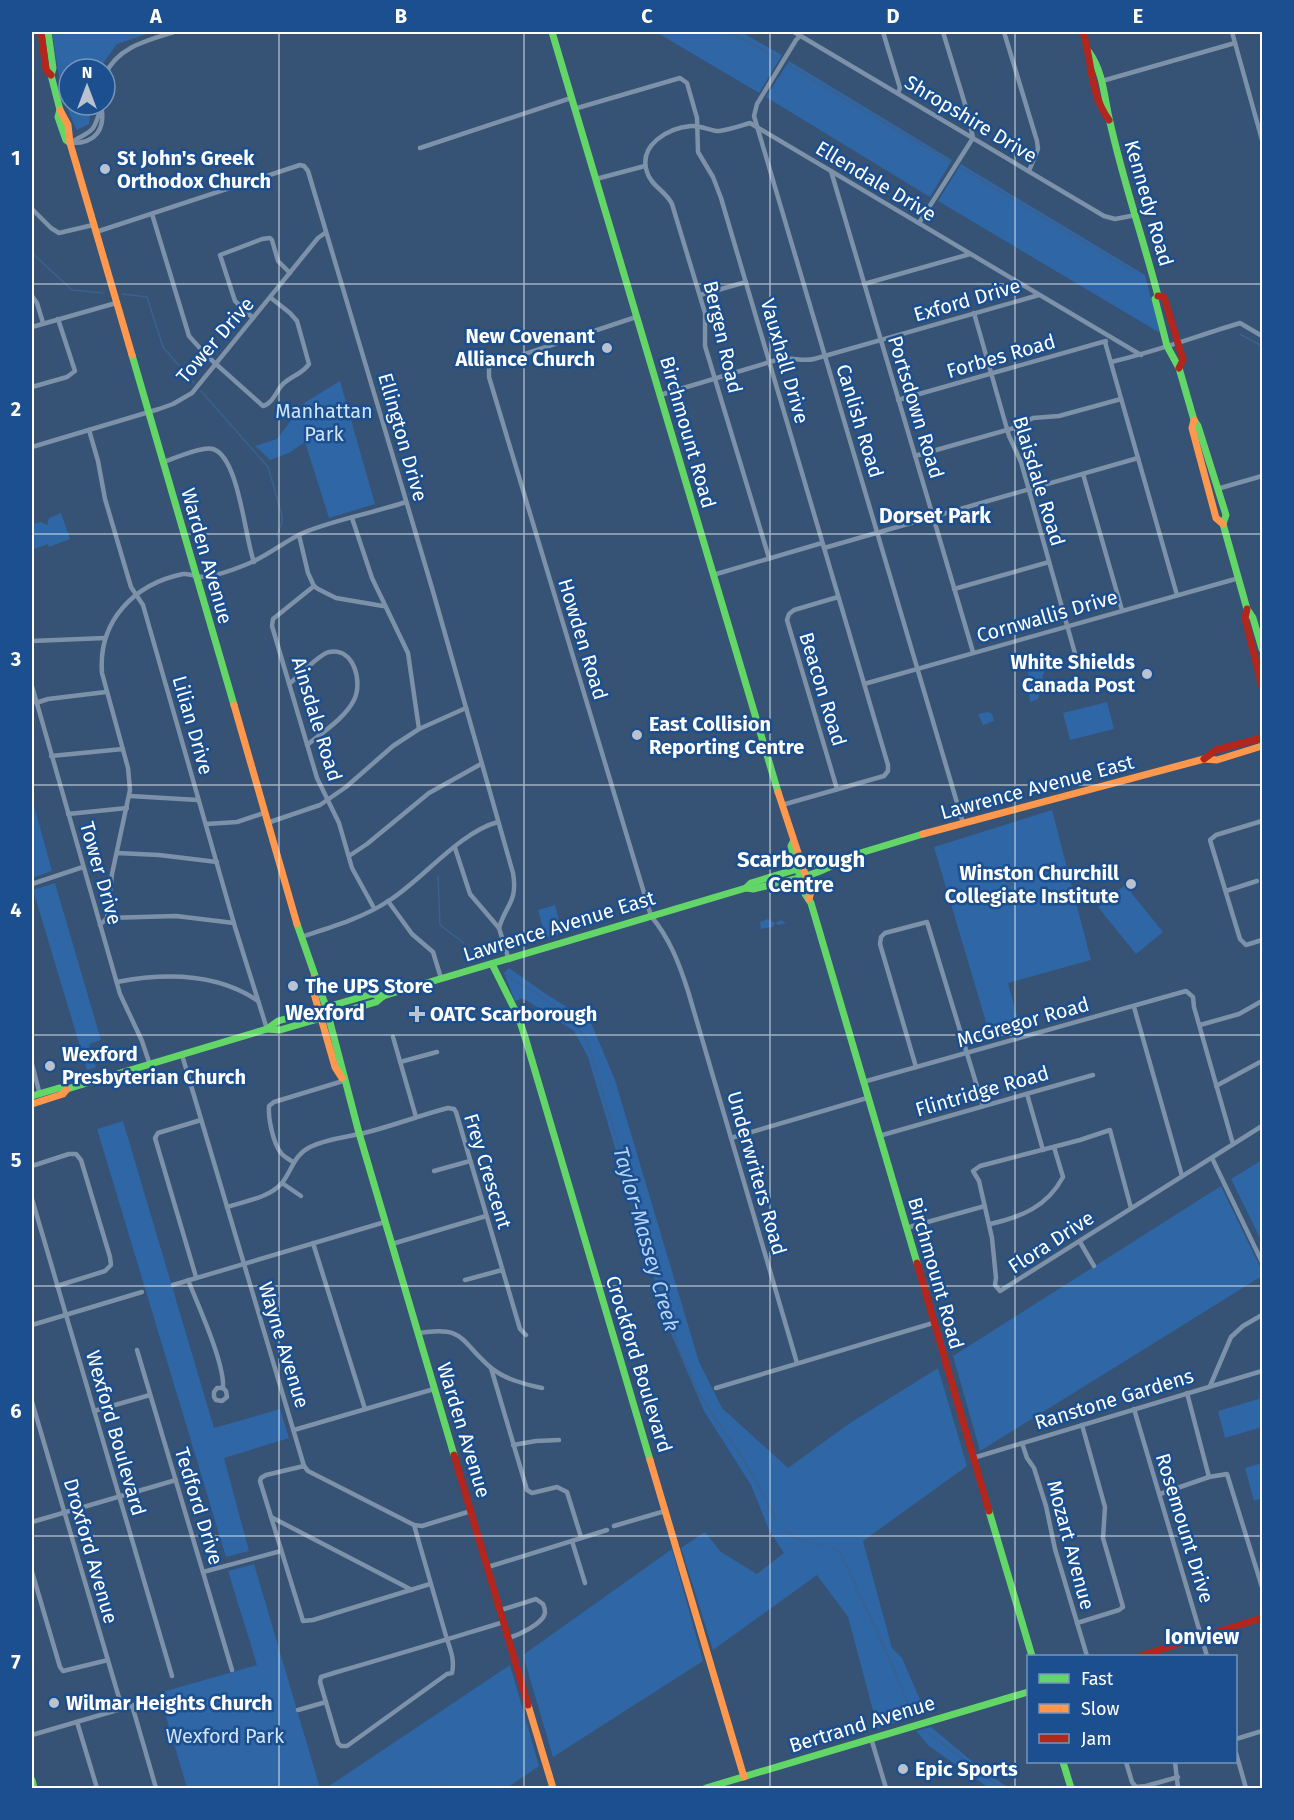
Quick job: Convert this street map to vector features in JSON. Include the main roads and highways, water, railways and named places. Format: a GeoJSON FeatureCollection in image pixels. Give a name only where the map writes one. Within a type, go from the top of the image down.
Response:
{"type":"FeatureCollection","features":[{"type":"Feature","properties":{"kind":"main road","name":"Warden Avenue"},"geometry":{"type":"LineString","coordinates":[[41,32],[46,70],[51,75]]}},
{"type":"Feature","properties":{"kind":"main road","name":"Warden Avenue"},"geometry":{"type":"LineString","coordinates":[[48,32],[53,68],[51,75],[60,110],[58,117],[66,140],[70,143],[164,462],[195,576],[314,978],[313,990],[325,1018],[335,1067],[344,1081],[554,1788]]}},
{"type":"Feature","properties":{"kind":"main road","name":"Birchmount Road"},"geometry":{"type":"LineString","coordinates":[[552,32],[793,842],[796,844],[805,894],[809,899],[1032,1655]]}},
{"type":"Feature","properties":{"kind":"main road","name":"Kennedy Road"},"geometry":{"type":"LineString","coordinates":[[1083,32],[1089,52],[1088,61],[1097,82],[1102,111],[1109,120],[1158,296],[1155,299],[1168,347],[1173,363],[1179,368],[1226,515],[1223,524]]}},
{"type":"Feature","properties":{"kind":"main road","name":"Kennedy Road"},"geometry":{"type":"LineString","coordinates":[[1158,296],[1164,297],[1182,360],[1179,368]]}},
{"type":"Feature","properties":{"kind":"main road","name":"Kennedy Road"},"geometry":{"type":"LineString","coordinates":[[1194,420],[1192,428],[1216,518],[1223,524],[1247,609],[1253,618],[1263,649]]}},
{"type":"Feature","properties":{"kind":"main road"},"geometry":{"type":"LineString","coordinates":[[1209,491],[1217,489]]}},
{"type":"Feature","properties":{"kind":"main road","name":"Kennedy Road"},"geometry":{"type":"LineString","coordinates":[[1247,609],[1245,618],[1263,687]]}},
{"type":"Feature","properties":{"kind":"main road","name":"Lawrence Avenue East"},"geometry":{"type":"LineString","coordinates":[[1204,759],[1216,750],[1263,738]]}},
{"type":"Feature","properties":{"kind":"main road","name":"Lawrence Avenue East"},"geometry":{"type":"LineString","coordinates":[[267,1029],[280,1030],[325,1018],[376,1002],[383,996],[441,978],[509,960],[746,888],[754,889],[801,871],[838,864],[844,858],[963,824],[1204,759],[1217,760],[1263,746]]}},
{"type":"Feature","properties":{"kind":"main road","name":"Crockford Boulevard"},"geometry":{"type":"LineString","coordinates":[[492,964],[518,1016],[525,1037],[744,1777]]}},
{"type":"Feature","properties":{"kind":"main road","name":"Lawrence Avenue East"},"geometry":{"type":"LineString","coordinates":[[32,1104],[59,1088],[67,1089],[150,1065],[267,1029],[278,1021],[322,1008],[372,994],[383,996]]}},
{"type":"Feature","properties":{"kind":"main road","name":"Lawrence Avenue East"},"geometry":{"type":"LineString","coordinates":[[32,1096],[41,1097]]}},
{"type":"Feature","properties":{"kind":"main road"},"geometry":{"type":"LineString","coordinates":[[1144,1655],[1263,1618]]}},
{"type":"Feature","properties":{"kind":"main road","name":"Bertrand Avenue"},"geometry":{"type":"LineString","coordinates":[[706,1788],[1027,1693]]}},
{"type":"Feature","properties":{"kind":"main road"},"geometry":{"type":"LineString","coordinates":[[1064,1763],[1071,1788]]}},
{"type":"Feature","properties":{"kind":"main road"},"geometry":{"type":"LineString","coordinates":[[32,1780],[34,1788]]}},
{"type":"Feature","properties":{"kind":"waterway"},"geometry":{"type":"LineString","coordinates":[[731,32],[777,58]]}},
{"type":"Feature","properties":{"kind":"waterway"},"geometry":{"type":"LineString","coordinates":[[788,65],[949,161]]}},
{"type":"Feature","properties":{"kind":"waterway"},"geometry":{"type":"LineString","coordinates":[[961,168],[1134,272]]}},
{"type":"Feature","properties":{"kind":"waterway","name":"Taylor-Massey Creek"},"geometry":{"type":"LineString","coordinates":[[32,253],[72,290],[103,293]]}},
{"type":"Feature","properties":{"kind":"waterway","name":"Taylor-Massey Creek"},"geometry":{"type":"LineString","coordinates":[[122,294],[147,297],[163,347],[194,383]]}},
{"type":"Feature","properties":{"kind":"waterway"},"geometry":{"type":"LineString","coordinates":[[1240,334],[1262,346]]}},
{"type":"Feature","properties":{"kind":"waterway","name":"Taylor-Massey Creek"},"geometry":{"type":"LineString","coordinates":[[201,391],[268,467],[282,515],[277,536]]}},
{"type":"Feature","properties":{"kind":"waterway","name":"Taylor-Massey Creek"},"geometry":{"type":"LineString","coordinates":[[438,876],[440,925],[464,943]]}},
{"type":"Feature","properties":{"kind":"waterway","name":"Taylor-Massey Creek"},"geometry":{"type":"LineString","coordinates":[[506,976],[552,1004],[573,1022],[588,1043],[678,1346],[698,1393],[744,1460],[776,1519]]}},
{"type":"Feature","properties":{"kind":"waterway","name":"Taylor-Massey Creek"},"geometry":{"type":"LineString","coordinates":[[782,1527],[792,1537],[822,1546]]}},
{"type":"Feature","properties":{"kind":"waterway","name":"Taylor-Massey Creek"},"geometry":{"type":"LineString","coordinates":[[833,1548],[840,1552],[908,1703],[916,1715]]}},
{"type":"Feature","properties":{"kind":"waterway","name":"Taylor-Massey Creek"},"geometry":{"type":"LineString","coordinates":[[927,1732],[1001,1788]]}},
{"type":"Feature","properties":{"kind":"place","name":"St John's Greek Orthodox Church"},"geometry":{"type":"Point","coordinates":[105,169]}},
{"type":"Feature","properties":{"kind":"place","name":"New Covenant Alliance Church"},"geometry":{"type":"Point","coordinates":[607,348]}},
{"type":"Feature","properties":{"kind":"place","name":"White Shields Canada Post"},"geometry":{"type":"Point","coordinates":[1147,674]}},
{"type":"Feature","properties":{"kind":"place","name":"East Collision Reporting Centre"},"geometry":{"type":"Point","coordinates":[637,735]}},
{"type":"Feature","properties":{"kind":"place","name":"Winston Churchill Collegiate Institute"},"geometry":{"type":"Point","coordinates":[1131,884]}},
{"type":"Feature","properties":{"kind":"place","name":"The UPS Store"},"geometry":{"type":"Point","coordinates":[293,986]}},
{"type":"Feature","properties":{"kind":"place","name":"OATC Scarborough"},"geometry":{"type":"Point","coordinates":[417,1014]}},
{"type":"Feature","properties":{"kind":"place","name":"Wexford Presbyterian Church"},"geometry":{"type":"Point","coordinates":[50,1066]}},
{"type":"Feature","properties":{"kind":"place","name":"Wilmar Heights Church"},"geometry":{"type":"Point","coordinates":[54,1703]}},
{"type":"Feature","properties":{"kind":"place","name":"Epic Sports"},"geometry":{"type":"Point","coordinates":[903,1769]}},
{"type":"Feature","properties":{"kind":"district","name":"Dorset Park"},"geometry":{"type":"Point","coordinates":[935,516]}},
{"type":"Feature","properties":{"kind":"district","name":"Scarborough Centre"},"geometry":{"type":"Point","coordinates":[801,872]}},
{"type":"Feature","properties":{"kind":"district","name":"Wexford"},"geometry":{"type":"Point","coordinates":[325,1013]}},
{"type":"Feature","properties":{"kind":"district","name":"Ionview"},"geometry":{"type":"Point","coordinates":[1202,1637]}},
{"type":"Feature","properties":{"kind":"park label","name":"Manhattan Park"},"geometry":{"type":"Point","coordinates":[324,422]}},
{"type":"Feature","properties":{"kind":"park label","name":"Wexford Park"},"geometry":{"type":"Point","coordinates":[225,1736]}}]}
